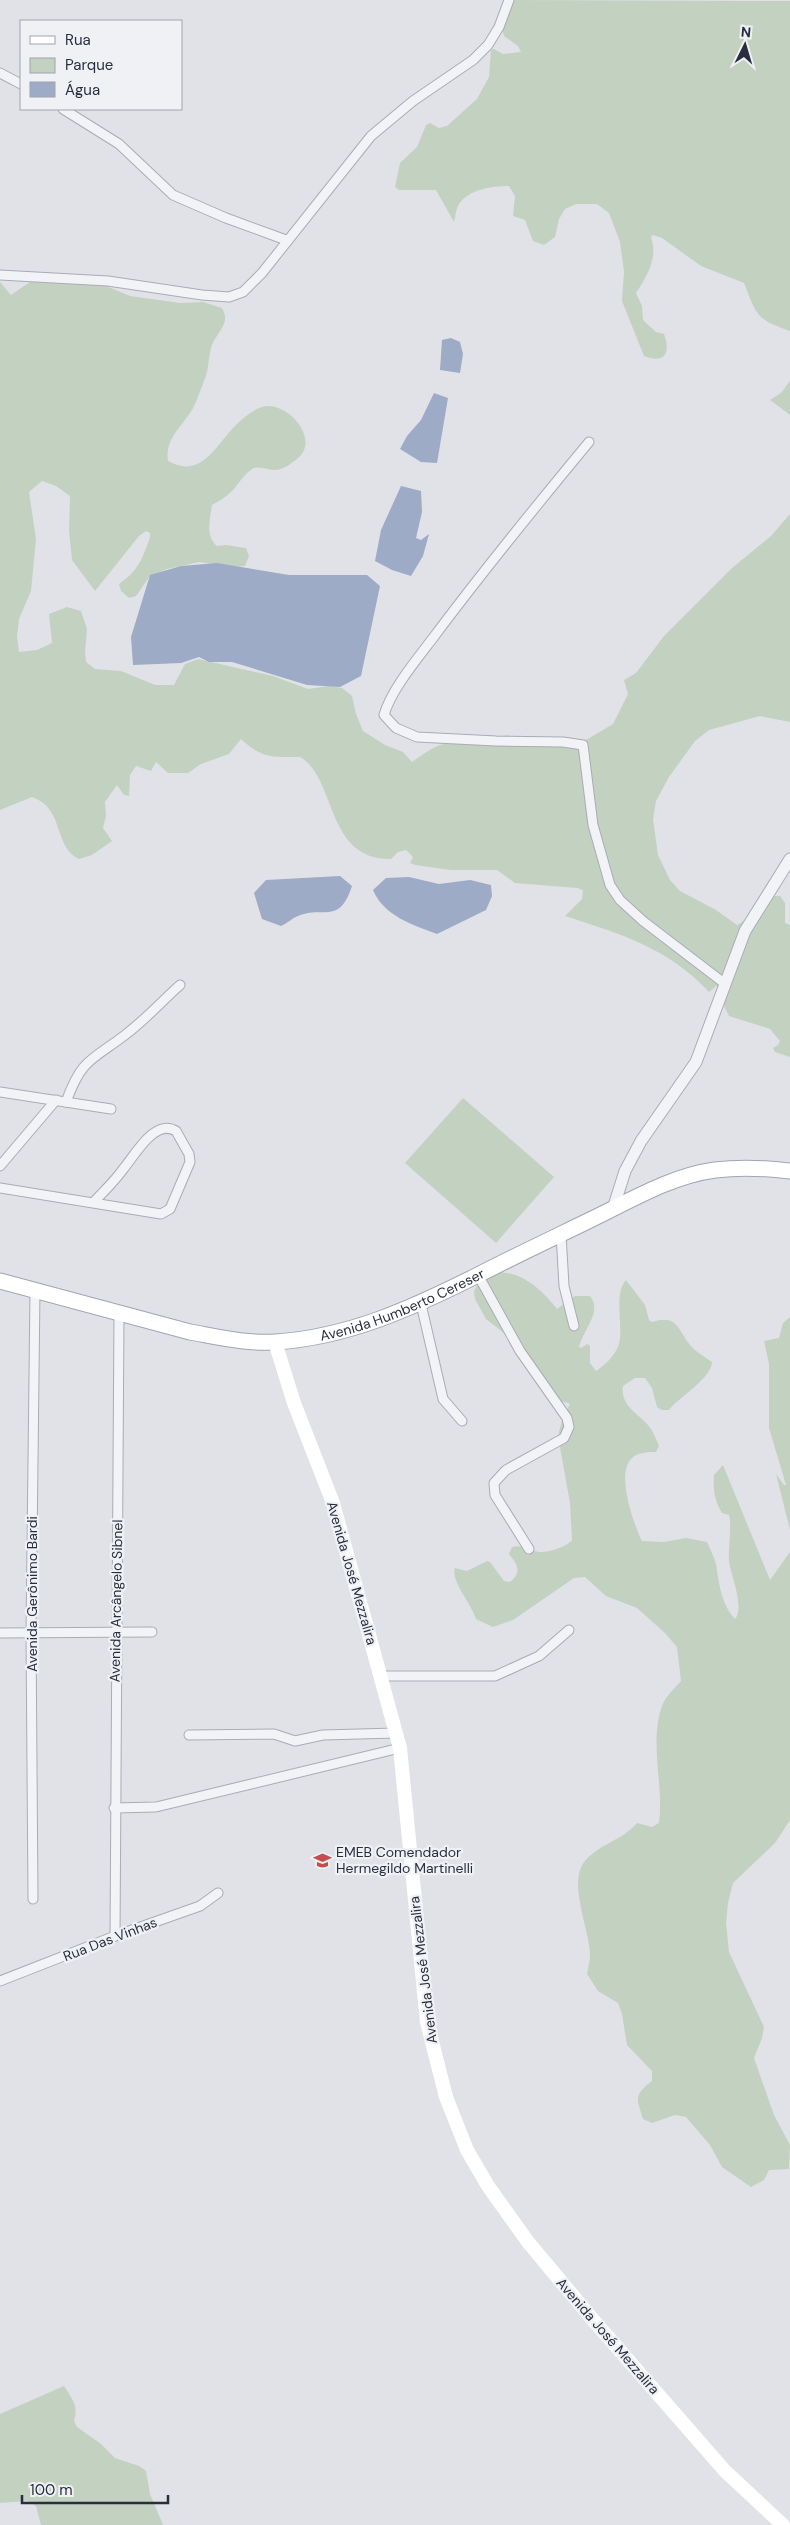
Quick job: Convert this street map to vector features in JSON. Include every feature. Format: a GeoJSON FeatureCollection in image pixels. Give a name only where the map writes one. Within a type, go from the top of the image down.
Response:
{"type":"FeatureCollection","features":[{"type":"Feature","properties":{"kind":"main road","name":"Avenida Humberto Cereser"},"geometry":{"type":"LineString","coordinates":[[0,1281],[119,1313],[224,1338],[275,1342],[352,1329],[421,1304],[561,1234],[669,1184],[707,1172],[751,1168],[790,1171]]}},
{"type":"Feature","properties":{"kind":"main road","name":"Avenida José Mezzalira"},"geometry":{"type":"LineString","coordinates":[[275,1342],[294,1403],[333,1503],[400,1748],[427,2022],[446,2097],[468,2150],[488,2186],[528,2242],[594,2321],[725,2472],[783,2525]]}},
{"type":"Feature","properties":{"kind":"street"},"geometry":{"type":"LineString","coordinates":[[0,275],[108,281],[202,296],[229,297],[243,292],[262,273],[286,240],[371,136],[413,101],[473,60],[488,45],[499,27],[509,0]]}},
{"type":"Feature","properties":{"kind":"street"},"geometry":{"type":"LineString","coordinates":[[0,73],[20,83]]}},
{"type":"Feature","properties":{"kind":"street"},"geometry":{"type":"LineString","coordinates":[[65,110],[119,144],[173,194],[226,218],[286,240]]}},
{"type":"Feature","properties":{"kind":"street"},"geometry":{"type":"LineString","coordinates":[[589,442],[476,581],[414,662],[387,704],[384,715],[396,728],[417,737],[563,742],[583,745],[593,825],[610,885],[620,900],[643,921],[724,983]]}},
{"type":"Feature","properties":{"kind":"street"},"geometry":{"type":"LineString","coordinates":[[613,1209],[625,1171],[641,1141],[696,1062],[745,931],[790,859]]}},
{"type":"Feature","properties":{"kind":"street"},"geometry":{"type":"LineString","coordinates":[[66,1102],[79,1071],[88,1060],[126,1034],[180,985]]}},
{"type":"Feature","properties":{"kind":"street"},"geometry":{"type":"LineString","coordinates":[[0,1092],[111,1109]]}},
{"type":"Feature","properties":{"kind":"street"},"geometry":{"type":"LineString","coordinates":[[0,1166],[56,1100]]}},
{"type":"Feature","properties":{"kind":"street"},"geometry":{"type":"LineString","coordinates":[[0,1188],[161,1214],[168,1212],[190,1162],[189,1154],[176,1131],[164,1129],[155,1133],[141,1144],[124,1169],[93,1203]]}},
{"type":"Feature","properties":{"kind":"street"},"geometry":{"type":"LineString","coordinates":[[561,1234],[564,1286],[574,1326]]}},
{"type":"Feature","properties":{"kind":"street"},"geometry":{"type":"LineString","coordinates":[[478,1275],[520,1352],[567,1418],[569,1427],[564,1438],[506,1470],[494,1483],[495,1496],[529,1548]]}},
{"type":"Feature","properties":{"kind":"street","name":"Avenida Gerônimo Bardi"},"geometry":{"type":"LineString","coordinates":[[33,1899],[31,1632],[35,1290]]}},
{"type":"Feature","properties":{"kind":"street"},"geometry":{"type":"LineString","coordinates":[[421,1304],[443,1399],[446,1405],[462,1421]]}},
{"type":"Feature","properties":{"kind":"street","name":"Avenida Arcângelo Sibnel"},"geometry":{"type":"LineString","coordinates":[[115,1936],[114,1808],[119,1313]]}},
{"type":"Feature","properties":{"kind":"street"},"geometry":{"type":"LineString","coordinates":[[381,1676],[495,1676],[538,1656],[569,1630]]}},
{"type":"Feature","properties":{"kind":"street"},"geometry":{"type":"LineString","coordinates":[[0,1632],[152,1632]]}},
{"type":"Feature","properties":{"kind":"street"},"geometry":{"type":"LineString","coordinates":[[189,1735],[274,1734],[295,1741],[323,1735],[396,1733]]}},
{"type":"Feature","properties":{"kind":"street"},"geometry":{"type":"LineString","coordinates":[[114,1808],[156,1806],[400,1748]]}},
{"type":"Feature","properties":{"kind":"street","name":"Rua Das Vinhas"},"geometry":{"type":"LineString","coordinates":[[0,1982],[115,1936],[200,1906],[218,1893]]}},
{"type":"Feature","properties":{"kind":"green space"},"geometry":{"type":"Polygon","coordinates":[[[507,0],[790,1],[790,331],[770,323],[759,315],[744,283],[701,266],[662,238],[653,235],[651,237],[653,252],[651,266],[636,293],[642,306],[643,320],[656,332],[664,334],[667,347],[661,358],[644,356],[622,301],[624,272],[620,242],[609,213],[597,204],[576,204],[565,209],[559,219],[555,237],[544,245],[533,241],[525,220],[513,216],[515,196],[509,186],[488,188],[474,192],[462,200],[458,206],[454,222],[436,190],[399,190],[395,187],[400,163],[417,147],[426,125],[430,123],[439,128],[447,126],[477,99],[489,77],[491,50],[494,49],[503,54],[521,52],[518,46],[504,36],[501,25],[507,0]]]}},
{"type":"Feature","properties":{"kind":"green space"},"geometry":{"type":"Polygon","coordinates":[[[49,280],[94,281],[130,296],[180,303],[203,302],[222,308],[225,318],[223,327],[212,345],[207,372],[195,404],[169,445],[168,461],[178,465],[195,465],[209,456],[230,431],[250,413],[259,408],[269,406],[279,408],[297,421],[303,430],[305,440],[304,450],[290,464],[278,470],[257,467],[252,469],[229,494],[212,505],[209,527],[213,542],[217,546],[226,545],[246,548],[249,556],[245,566],[234,567],[199,562],[167,569],[150,576],[136,596],[129,598],[121,591],[119,584],[139,564],[150,533],[146,531],[139,536],[95,591],[72,560],[69,531],[70,496],[56,486],[42,481],[29,492],[36,539],[31,591],[19,619],[17,637],[19,652],[37,650],[52,643],[49,614],[67,607],[81,611],[87,629],[86,662],[95,669],[121,671],[155,685],[174,685],[185,664],[198,659],[273,676],[308,689],[329,686],[342,688],[352,696],[356,714],[363,731],[385,745],[403,752],[412,762],[440,745],[495,741],[506,735],[539,745],[554,746],[586,740],[613,724],[628,694],[624,680],[636,673],[664,636],[732,568],[771,536],[790,514],[790,722],[760,716],[709,730],[695,741],[669,777],[656,801],[653,819],[658,855],[670,880],[680,891],[716,910],[737,925],[743,922],[762,902],[773,896],[780,896],[785,903],[785,923],[790,925],[790,1057],[775,1052],[773,1048],[780,1041],[770,1029],[729,1016],[724,1006],[721,988],[716,986],[709,992],[677,964],[643,944],[565,916],[582,899],[583,890],[515,883],[497,870],[451,870],[415,865],[410,863],[413,857],[406,850],[398,852],[391,859],[370,856],[354,846],[343,833],[321,782],[312,767],[300,757],[268,756],[248,746],[241,739],[229,754],[201,764],[188,773],[168,773],[156,762],[151,771],[136,766],[130,775],[129,796],[124,795],[117,785],[105,802],[106,816],[103,828],[112,841],[92,855],[79,859],[65,846],[55,818],[42,802],[32,797],[0,810],[0,282],[11,295],[30,282],[49,280]]]}},
{"type":"Feature","properties":{"kind":"green space"},"geometry":{"type":"Polygon","coordinates":[[[790,381],[790,415],[770,400],[781,393],[790,381]]]}},
{"type":"Feature","properties":{"kind":"green space"},"geometry":{"type":"Polygon","coordinates":[[[463,1098],[554,1177],[496,1243],[405,1163],[463,1098]]]}},
{"type":"Feature","properties":{"kind":"green space"},"geometry":{"type":"Polygon","coordinates":[[[497,1272],[515,1275],[531,1283],[557,1309],[575,1296],[590,1296],[594,1308],[593,1314],[579,1347],[581,1348],[587,1344],[590,1346],[590,1363],[596,1371],[611,1358],[617,1349],[620,1333],[620,1294],[626,1280],[645,1305],[649,1320],[652,1322],[660,1320],[672,1321],[692,1348],[712,1362],[711,1368],[701,1381],[669,1410],[662,1410],[657,1407],[652,1388],[645,1378],[635,1378],[623,1386],[624,1398],[627,1404],[650,1427],[659,1446],[656,1452],[643,1453],[633,1457],[627,1466],[625,1476],[631,1512],[642,1541],[664,1542],[686,1538],[707,1542],[716,1564],[724,1600],[735,1619],[739,1607],[729,1562],[730,1519],[729,1515],[722,1513],[719,1508],[714,1490],[714,1475],[723,1465],[770,1580],[790,1552],[790,1820],[775,1843],[733,1883],[726,1923],[729,1952],[764,2027],[754,2058],[774,2115],[790,2145],[789,2169],[769,2170],[764,2180],[751,2187],[722,2167],[710,2145],[686,2117],[675,2115],[652,2123],[643,2119],[638,2097],[639,2093],[652,2081],[652,2071],[627,2045],[622,2014],[618,2003],[598,1991],[587,1974],[590,1955],[579,1893],[578,1881],[580,1870],[585,1861],[597,1850],[625,1834],[637,1823],[652,1827],[659,1823],[658,1720],[663,1703],[681,1681],[677,1647],[665,1633],[637,1608],[606,1596],[585,1577],[574,1578],[513,1620],[493,1627],[476,1619],[458,1586],[454,1573],[455,1568],[467,1571],[487,1561],[490,1562],[504,1581],[510,1582],[517,1572],[515,1562],[509,1554],[512,1547],[516,1546],[543,1552],[561,1547],[572,1540],[570,1503],[558,1436],[563,1417],[570,1404],[546,1398],[522,1347],[486,1319],[475,1299],[474,1291],[479,1282],[497,1272]]]}},
{"type":"Feature","properties":{"kind":"green space"},"geometry":{"type":"Polygon","coordinates":[[[790,1317],[790,1530],[776,1474],[786,1485],[769,1428],[769,1364],[764,1341],[779,1338],[783,1323],[790,1317]]]}},
{"type":"Feature","properties":{"kind":"green space"},"geometry":{"type":"Polygon","coordinates":[[[64,2386],[74,2403],[76,2411],[74,2421],[77,2427],[101,2444],[115,2458],[139,2466],[146,2471],[150,2494],[163,2525],[41,2525],[36,2506],[27,2501],[0,2503],[0,2414],[64,2386]]]}},
{"type":"Feature","properties":{"kind":"water"},"geometry":{"type":"Polygon","coordinates":[[[451,338],[460,342],[463,354],[460,373],[440,370],[442,340],[451,338]]]}},
{"type":"Feature","properties":{"kind":"water"},"geometry":{"type":"Polygon","coordinates":[[[434,393],[448,398],[437,463],[421,462],[400,449],[407,436],[421,420],[434,393]]]}},
{"type":"Feature","properties":{"kind":"water"},"geometry":{"type":"Polygon","coordinates":[[[401,486],[421,491],[422,512],[416,538],[421,540],[429,534],[423,556],[411,576],[392,570],[375,561],[381,530],[401,486]]]}},
{"type":"Feature","properties":{"kind":"water"},"geometry":{"type":"Polygon","coordinates":[[[217,563],[289,575],[367,575],[380,586],[361,676],[340,687],[307,685],[232,662],[209,662],[199,657],[181,663],[133,665],[131,637],[150,575],[181,566],[217,563]]]}},
{"type":"Feature","properties":{"kind":"water"},"geometry":{"type":"Polygon","coordinates":[[[340,876],[352,886],[342,906],[336,910],[307,913],[281,926],[262,919],[254,893],[266,880],[340,876]]]}},
{"type":"Feature","properties":{"kind":"water"},"geometry":{"type":"Polygon","coordinates":[[[409,877],[439,884],[470,880],[491,885],[492,896],[486,910],[437,934],[409,923],[392,913],[384,907],[373,890],[386,878],[409,877]]]}},
{"type":"Feature","properties":{"kind":"place","name":"EMEB Comendador Hermegildo Martinelli"},"geometry":{"type":"Point","coordinates":[322,1860]}}]}
